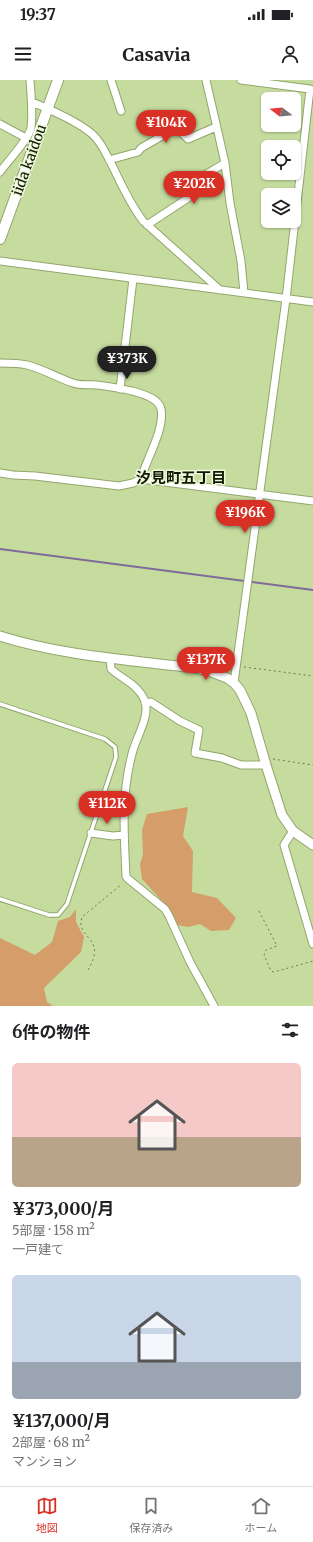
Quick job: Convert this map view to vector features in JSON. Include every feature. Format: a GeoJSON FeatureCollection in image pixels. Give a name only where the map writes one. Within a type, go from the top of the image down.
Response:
{"type":"FeatureCollection","features":[{"type":"Feature","properties":{"kind":"main road","name":"iida kaidou"},"geometry":{"type":"LineString","coordinates":[[0,239],[58,80]]}},
{"type":"Feature","properties":{"kind":"street"},"geometry":{"type":"LineString","coordinates":[[0,172],[26,138],[31,129],[32,102],[30,80]]}},
{"type":"Feature","properties":{"kind":"street"},"geometry":{"type":"LineString","coordinates":[[111,80],[121,111]]}},
{"type":"Feature","properties":{"kind":"street"},"geometry":{"type":"LineString","coordinates":[[206,80],[225,163],[230,203],[241,261],[244,293]]}},
{"type":"Feature","properties":{"kind":"street"},"geometry":{"type":"LineString","coordinates":[[234,683],[286,299],[310,89],[241,80]]}},
{"type":"Feature","properties":{"kind":"street"},"geometry":{"type":"LineString","coordinates":[[32,102],[47,108],[91,133],[101,144],[133,209],[147,225],[221,290]]}},
{"type":"Feature","properties":{"kind":"street"},"geometry":{"type":"LineString","coordinates":[[0,124],[26,138]]}},
{"type":"Feature","properties":{"kind":"street"},"geometry":{"type":"LineString","coordinates":[[109,160],[138,152],[141,148],[169,132],[180,131],[188,139],[216,127]]}},
{"type":"Feature","properties":{"kind":"street"},"geometry":{"type":"LineString","coordinates":[[147,225],[188,198],[198,179],[225,163]]}},
{"type":"Feature","properties":{"kind":"street"},"geometry":{"type":"LineString","coordinates":[[0,261],[313,302]]}},
{"type":"Feature","properties":{"kind":"street"},"geometry":{"type":"LineString","coordinates":[[120,389],[133,279]]}},
{"type":"Feature","properties":{"kind":"street"},"geometry":{"type":"LineString","coordinates":[[0,363],[27,365],[74,384],[97,385],[146,395],[160,404],[161,409],[158,434],[142,479]]}},
{"type":"Feature","properties":{"kind":"street"},"geometry":{"type":"LineString","coordinates":[[0,472],[13,475],[35,476],[119,486],[133,483],[142,479],[313,501]]}},
{"type":"Feature","properties":{"kind":"street"},"geometry":{"type":"LineString","coordinates":[[0,636],[44,648],[110,658],[195,668],[209,671],[234,683],[244,696],[251,713],[282,815],[293,832],[313,845]]}},
{"type":"Feature","properties":{"kind":"street"},"geometry":{"type":"LineString","coordinates":[[110,658],[111,669],[118,676],[135,686],[145,700],[146,711],[143,725],[132,752],[124,794],[124,835],[128,878],[159,904],[169,916],[190,962],[214,1006]]}},
{"type":"Feature","properties":{"kind":"street"},"geometry":{"type":"LineString","coordinates":[[145,703],[151,702],[180,721],[199,730],[195,753],[222,758],[241,765],[265,762]]}},
{"type":"Feature","properties":{"kind":"street"},"geometry":{"type":"LineString","coordinates":[[293,832],[284,845],[313,944]]}},
{"type":"Feature","properties":{"kind":"street"},"geometry":{"type":"LineString","coordinates":[[91,833],[113,836],[124,835]]}},
{"type":"Feature","properties":{"kind":"lane"},"geometry":{"type":"LineString","coordinates":[[0,704],[106,739],[115,747],[116,757],[67,904],[58,915],[49,915],[0,899]]}},
{"type":"Feature","properties":{"kind":"path"},"geometry":{"type":"LineString","coordinates":[[236,666],[313,676]]}},
{"type":"Feature","properties":{"kind":"path"},"geometry":{"type":"LineString","coordinates":[[265,762],[313,765]]}},
{"type":"Feature","properties":{"kind":"path"},"geometry":{"type":"LineString","coordinates":[[88,970],[94,958],[95,950],[88,937],[82,930],[80,922],[82,917],[102,902],[128,878]]}},
{"type":"Feature","properties":{"kind":"path"},"geometry":{"type":"LineString","coordinates":[[259,911],[277,946],[266,950],[264,955],[271,971],[274,972],[313,961]]}},
{"type":"Feature","properties":{"kind":"shaded area"},"geometry":{"type":"Polygon","coordinates":[[[188,807],[183,836],[193,851],[192,892],[217,898],[236,918],[229,930],[211,931],[200,924],[188,927],[177,925],[162,901],[142,879],[140,864],[143,855],[142,830],[147,814],[188,807]]]}},
{"type":"Feature","properties":{"kind":"shaded area"},"geometry":{"type":"Polygon","coordinates":[[[76,909],[76,922],[84,937],[81,952],[44,988],[47,1002],[53,1006],[0,1006],[0,938],[35,955],[52,942],[58,921],[70,917],[76,909]]]}},
{"type":"Feature","properties":{"kind":"waterway"},"geometry":{"type":"LineString","coordinates":[[0,549],[313,590]]}},
{"type":"Feature","properties":{"kind":"district","name":"汐見町五丁目"},"geometry":{"type":"Point","coordinates":[181,477]}}]}
